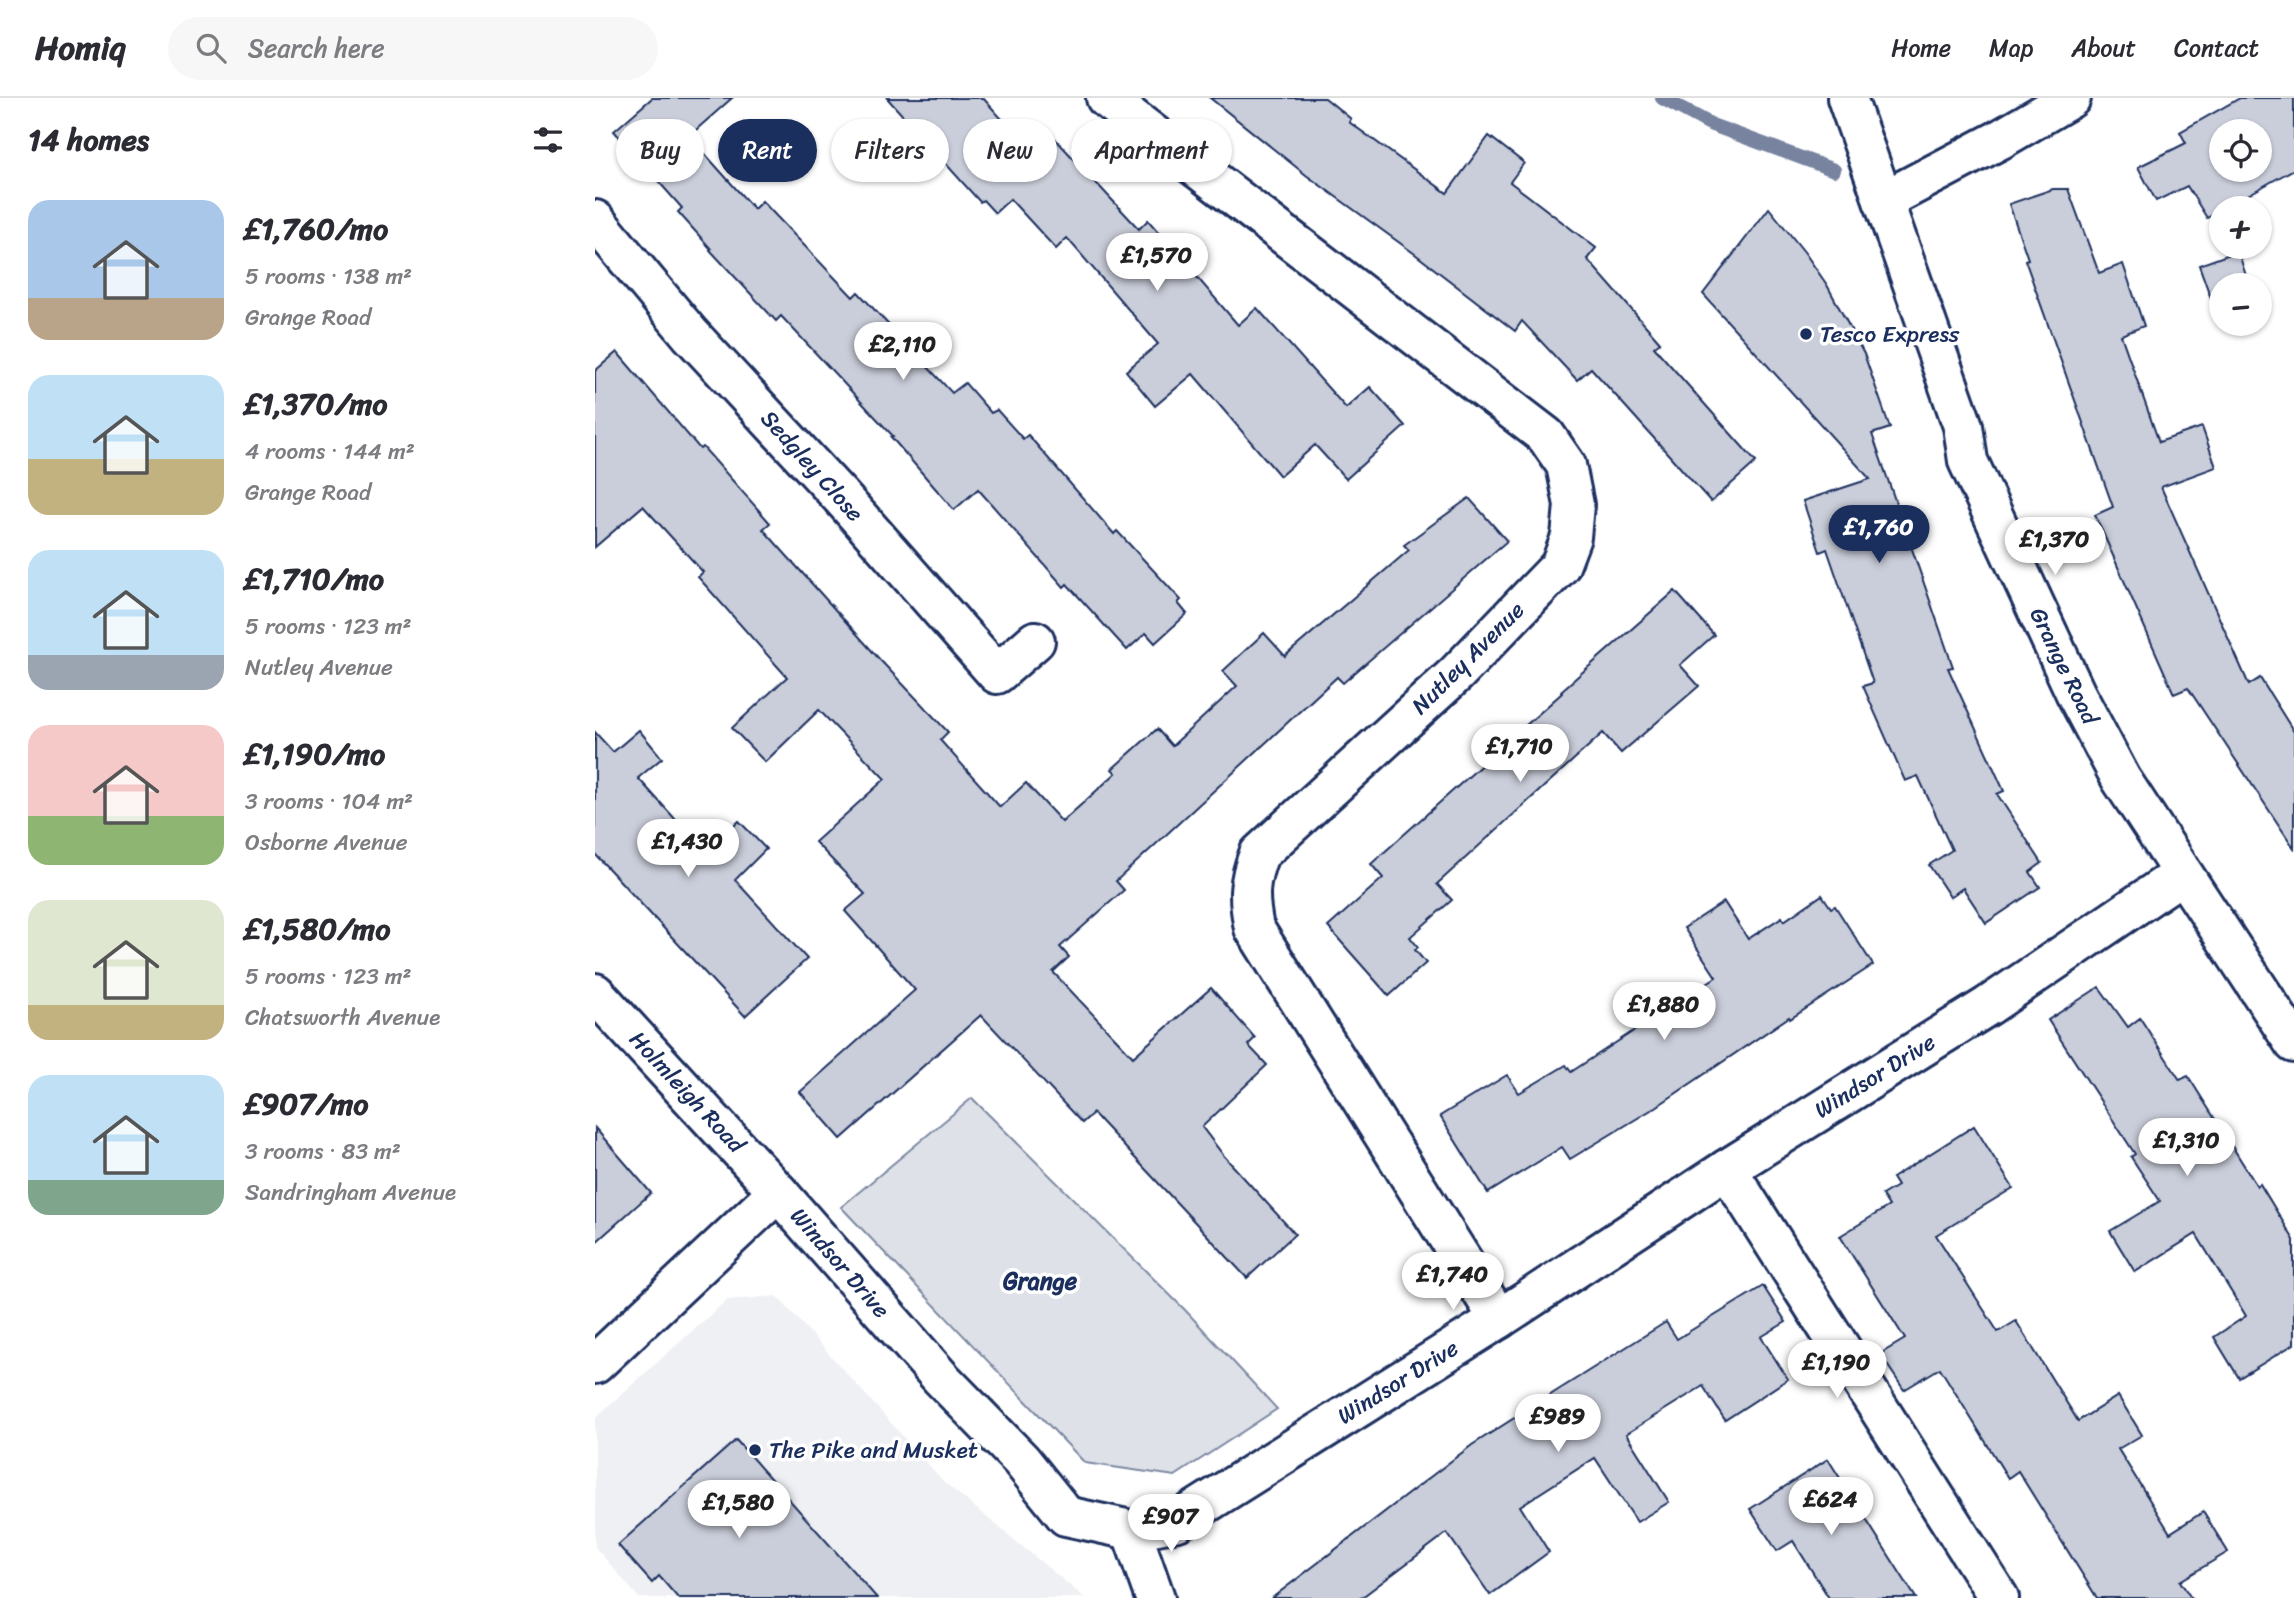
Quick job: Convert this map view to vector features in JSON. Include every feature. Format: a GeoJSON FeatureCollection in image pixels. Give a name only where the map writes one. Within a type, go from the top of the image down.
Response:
{"type":"FeatureCollection","features":[{"type":"Feature","properties":{"kind":"street","name":"Nutley Avenue"},"geometry":{"type":"LineString","coordinates":[[1106,98],[1546,436],[1566,465],[1574,505],[1571,537],[1560,566],[1456,674],[1259,854],[1250,877],[1249,903],[1254,928],[1499,1318]]}},
{"type":"Feature","properties":{"kind":"street","name":"Grange Road"},"geometry":{"type":"LineString","coordinates":[[1847,98],[1963,426],[1968,461],[2076,694],[2121,779],[2294,1043]]}},
{"type":"Feature","properties":{"kind":"street"},"geometry":{"type":"LineString","coordinates":[[1883,201],[1999,140],[2071,98]]}},
{"type":"Feature","properties":{"kind":"street","name":"Sedgley Close"},"geometry":{"type":"LineString","coordinates":[[595,220],[689,334],[841,497],[997,674],[1035,640]]}},
{"type":"Feature","properties":{"kind":"street","name":"Windsor Drive"},"geometry":{"type":"LineString","coordinates":[[778,1192],[941,1378],[1021,1460],[1066,1516],[1131,1530],[1178,1521],[1499,1318],[1727,1169],[1988,1006],[2182,874]]}},
{"type":"Feature","properties":{"kind":"street","name":"Holmleigh Road"},"geometry":{"type":"LineString","coordinates":[[595,993],[778,1192]]}},
{"type":"Feature","properties":{"kind":"street"},"geometry":{"type":"LineString","coordinates":[[1727,1169],[1999,1598]]}},
{"type":"Feature","properties":{"kind":"street"},"geometry":{"type":"LineString","coordinates":[[595,1364],[778,1192]]}},
{"type":"Feature","properties":{"kind":"street"},"geometry":{"type":"LineString","coordinates":[[1131,1530],[1156,1598]]}},
{"type":"Feature","properties":{"kind":"shaded area"},"geometry":{"type":"Polygon","coordinates":[[[972,1098],[1186,1311],[1277,1409],[1175,1476],[1085,1463],[841,1207],[972,1098]]]}},
{"type":"Feature","properties":{"kind":"shaded area","name":"The Pike and Musket"},"geometry":{"type":"Polygon","coordinates":[[[777,1296],[944,1482],[1085,1598],[639,1598],[595,1547],[595,1418],[727,1300],[777,1296]]]}},
{"type":"Feature","properties":{"kind":"building"},"geometry":{"type":"Polygon","coordinates":[[[652,98],[732,98],[704,123],[704,119],[628,119],[652,98]]]}},
{"type":"Feature","properties":{"kind":"building"},"geometry":{"type":"Polygon","coordinates":[[[887,98],[983,98],[1002,119],[963,119],[963,182],[1057,182],[1057,141],[1071,156],[1071,182],[1095,182],[1139,229],[1148,220],[1238,325],[1257,308],[1346,408],[1370,387],[1405,426],[1346,479],[1315,445],[1280,476],[1193,374],[1155,406],[1126,371],[1158,344],[1067,238],[1056,249],[1010,199],[995,213],[983,200],[980,202],[949,167],[949,119],[906,119],[887,98]]]}},
{"type":"Feature","properties":{"kind":"building"},"geometry":{"type":"Polygon","coordinates":[[[1210,98],[1325,98],[1351,119],[1349,122],[1447,193],[1489,136],[1524,163],[1510,182],[1596,248],[1587,259],[1660,342],[1654,347],[1756,462],[1711,502],[1591,368],[1577,380],[1522,321],[1515,331],[1306,175],[1210,98]]]}},
{"type":"Feature","properties":{"kind":"building"},"geometry":{"type":"Polygon","coordinates":[[[2240,98],[2294,98],[2294,169],[2272,181],[2272,119],[2209,119],[2209,182],[2271,182],[2246,196],[2209,196],[2207,218],[2187,186],[2156,201],[2138,167],[2186,143],[2180,132],[2240,98]]]}},
{"type":"Feature","properties":{"kind":"building"},"geometry":{"type":"Polygon","coordinates":[[[704,153],[718,169],[718,182],[730,182],[754,209],[762,201],[853,297],[858,292],[952,393],[965,383],[991,413],[997,410],[1023,439],[1028,435],[1114,534],[1117,531],[1181,600],[1178,603],[1187,614],[1155,643],[1146,633],[1127,650],[1067,584],[1064,587],[978,489],[954,510],[891,437],[893,436],[781,316],[776,321],[710,250],[678,212],[682,208],[659,182],[704,182],[704,153]]]}},
{"type":"Feature","properties":{"kind":"building"},"geometry":{"type":"Polygon","coordinates":[[[2053,189],[2068,189],[2099,273],[2123,264],[2144,326],[2121,335],[2159,442],[2202,427],[2216,467],[2161,487],[2249,685],[2260,678],[2294,732],[2294,848],[2188,688],[2174,694],[2095,515],[2113,507],[2025,260],[2028,259],[2009,204],[2053,189]]]}},
{"type":"Feature","properties":{"kind":"building"},"geometry":{"type":"Polygon","coordinates":[[[1769,208],[1827,285],[1864,354],[1890,428],[1872,434],[1953,667],[1948,668],[2004,791],[1997,794],[2042,863],[2030,872],[2040,887],[1986,923],[1963,888],[1950,897],[1929,865],[1952,850],[1918,776],[1905,781],[1863,686],[1873,683],[1827,549],[1820,552],[1803,501],[1870,479],[1703,294],[1769,208]]]}},
{"type":"Feature","properties":{"kind":"building"},"geometry":{"type":"Polygon","coordinates":[[[2216,259],[2241,259],[2245,273],[2209,273],[2209,293],[2199,265],[2216,259]]]}},
{"type":"Feature","properties":{"kind":"building"},"geometry":{"type":"Polygon","coordinates":[[[617,352],[700,449],[703,447],[770,523],[763,529],[948,732],[940,740],[1000,807],[1026,783],[1062,822],[1116,773],[1112,769],[1157,729],[1172,746],[1237,686],[1223,671],[1264,633],[1285,656],[1409,550],[1404,545],[1469,498],[1507,541],[1343,683],[1337,677],[1116,881],[1124,890],[1060,947],[1069,957],[1053,972],[1133,1057],[1211,988],[1255,1038],[1248,1045],[1267,1065],[1202,1127],[1224,1156],[1295,1234],[1247,1278],[1093,1113],[1082,1123],[981,1015],[841,1139],[800,1092],[915,990],[845,911],[865,894],[815,842],[885,779],[819,710],[765,762],[732,728],[787,677],[698,577],[703,572],[643,506],[595,547],[595,371],[617,352]]]}},
{"type":"Feature","properties":{"kind":"building"},"geometry":{"type":"Polygon","coordinates":[[[1675,591],[1714,635],[1680,665],[1699,686],[1621,753],[1603,733],[1437,884],[1452,900],[1410,937],[1418,947],[1415,950],[1426,963],[1389,996],[1328,927],[1383,878],[1371,864],[1675,591]]]}},
{"type":"Feature","properties":{"kind":"building"},"geometry":{"type":"Polygon","coordinates":[[[639,730],[662,758],[638,778],[706,853],[739,821],[766,849],[735,880],[807,959],[745,1016],[595,854],[595,732],[613,752],[639,730]]]}},
{"type":"Feature","properties":{"kind":"building"},"geometry":{"type":"Polygon","coordinates":[[[1822,895],[1831,908],[1835,906],[1873,965],[1790,1019],[1789,1017],[1656,1107],[1570,1159],[1562,1147],[1488,1193],[1440,1116],[1507,1075],[1519,1093],[1566,1065],[1571,1072],[1716,977],[1684,928],[1724,902],[1748,939],[1782,917],[1784,921],[1822,895]]]}},
{"type":"Feature","properties":{"kind":"building"},"geometry":{"type":"Polygon","coordinates":[[[2099,987],[2128,1027],[2140,1018],[2180,1080],[2188,1076],[2294,1240],[2294,1344],[2239,1378],[2214,1337],[2246,1316],[2196,1234],[2135,1272],[2110,1231],[2160,1201],[2131,1157],[2135,1154],[2048,1020],[2099,987]]]}},
{"type":"Feature","properties":{"kind":"building"},"geometry":{"type":"Polygon","coordinates":[[[1974,1126],[2013,1188],[1936,1235],[1998,1332],[2016,1321],[2078,1421],[2118,1396],[2142,1435],[2118,1449],[2170,1533],[2203,1512],[2228,1552],[2180,1581],[2191,1598],[2097,1598],[2018,1471],[2008,1478],[1940,1368],[1904,1390],[1880,1354],[1905,1339],[1840,1236],[1889,1206],[1882,1195],[1897,1186],[1892,1178],[1974,1126]]]}},
{"type":"Feature","properties":{"kind":"building"},"geometry":{"type":"Polygon","coordinates":[[[595,1128],[651,1193],[595,1243],[595,1128]]]}},
{"type":"Feature","properties":{"kind":"building"},"geometry":{"type":"Polygon","coordinates":[[[1763,1286],[1786,1322],[1761,1337],[1788,1379],[1725,1420],[1703,1386],[1626,1434],[1669,1502],[1637,1522],[1595,1458],[1520,1506],[1549,1552],[1490,1595],[1447,1533],[1361,1598],[1272,1598],[1472,1445],[1555,1392],[1666,1322],[1677,1339],[1763,1286]]]}},
{"type":"Feature","properties":{"kind":"building"},"geometry":{"type":"Polygon","coordinates":[[[736,1440],[877,1598],[678,1598],[659,1576],[652,1583],[618,1545],[736,1440]]]}},
{"type":"Feature","properties":{"kind":"building"},"geometry":{"type":"Polygon","coordinates":[[[1828,1459],[1916,1598],[1829,1598],[1793,1541],[1777,1551],[1750,1509],[1828,1459]]]}},
{"type":"Feature","properties":{"kind":"waterway"},"geometry":{"type":"LineString","coordinates":[[1662,98],[1712,125],[1834,170]]}},
{"type":"Feature","properties":{"kind":"place","name":"Tesco Express"},"geometry":{"type":"Point","coordinates":[1806,334]}},
{"type":"Feature","properties":{"kind":"place","name":"The Pike and Musket"},"geometry":{"type":"Point","coordinates":[755,1450]}},
{"type":"Feature","properties":{"kind":"district","name":"Grange"},"geometry":{"type":"Point","coordinates":[1040,1281]}}]}
